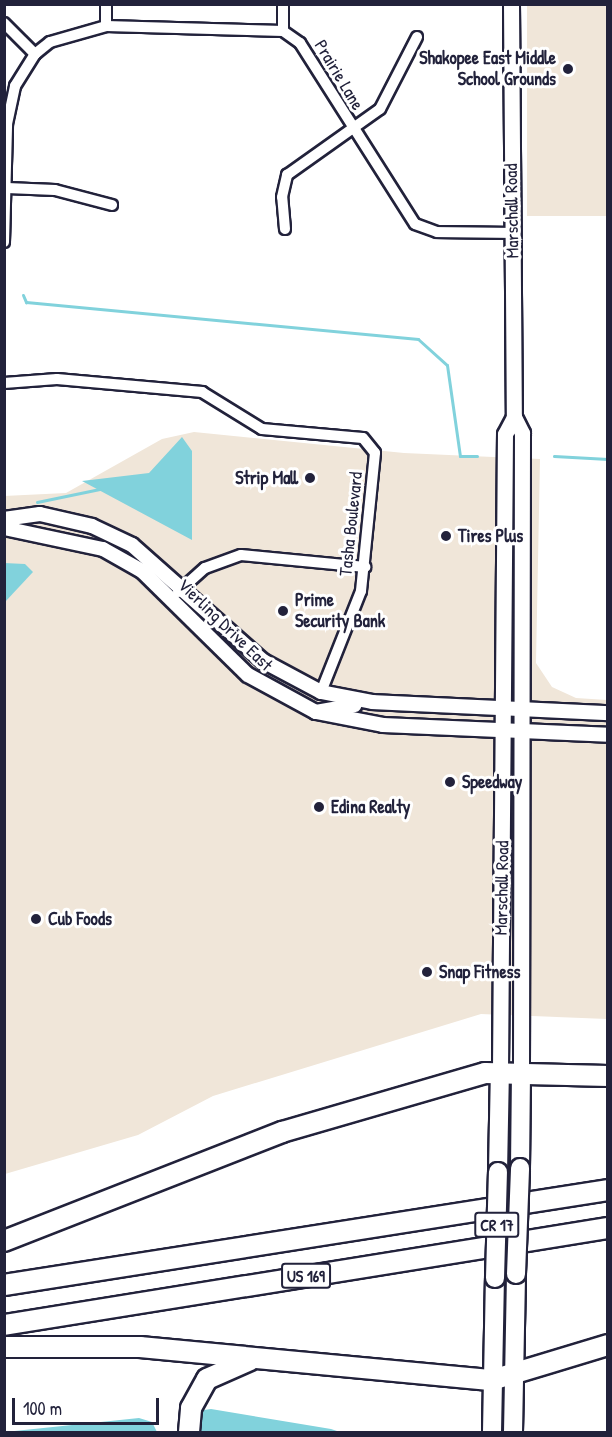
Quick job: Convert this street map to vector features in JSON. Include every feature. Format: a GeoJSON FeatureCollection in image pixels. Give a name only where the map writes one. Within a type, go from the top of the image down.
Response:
{"type":"FeatureCollection","features":[{"type":"Feature","properties":{"kind":"highway"},"geometry":{"type":"LineString","coordinates":[[4,1241],[282,1132],[500,1070],[608,1076]]}},
{"type":"Feature","properties":{"kind":"highway","name":"Marschall Road"},"geometry":{"type":"LineString","coordinates":[[492,1432],[500,1070]]}},
{"type":"Feature","properties":{"kind":"highway","name":"Marschall Road"},"geometry":{"type":"LineString","coordinates":[[513,1432],[520,1168],[520,1070]]}},
{"type":"Feature","properties":{"kind":"highway","name":"US 169"},"geometry":{"type":"LineString","coordinates":[[4,1285],[608,1190]]}},
{"type":"Feature","properties":{"kind":"highway","name":"US 169"},"geometry":{"type":"LineString","coordinates":[[4,1325],[608,1228]]}},
{"type":"Feature","properties":{"kind":"highway"},"geometry":{"type":"LineString","coordinates":[[4,1347],[73,1344],[270,1357],[492,1380],[608,1346]]}},
{"type":"Feature","properties":{"kind":"highway"},"geometry":{"type":"LineString","coordinates":[[189,1432],[191,1408],[207,1379],[235,1363],[270,1357]]}},
{"type":"Feature","properties":{"kind":"main road","name":"Marschall Road"},"geometry":{"type":"LineString","coordinates":[[500,1070],[506,434],[514,417],[511,4]]}},
{"type":"Feature","properties":{"kind":"main road","name":"Marschall Road"},"geometry":{"type":"LineString","coordinates":[[514,417],[522,433],[524,727],[520,1070]]}},
{"type":"Feature","properties":{"kind":"street"},"geometry":{"type":"LineString","coordinates":[[106,4],[106,26]]}},
{"type":"Feature","properties":{"kind":"street"},"geometry":{"type":"LineString","coordinates":[[4,242],[9,110],[15,86],[35,54],[68,34],[106,26],[283,31],[283,4]]}},
{"type":"Feature","properties":{"kind":"street"},"geometry":{"type":"LineString","coordinates":[[4,23],[35,54]]}},
{"type":"Feature","properties":{"kind":"street","name":"Prairie Lane"},"geometry":{"type":"LineString","coordinates":[[283,31],[300,43],[415,224],[437,232],[512,233]]}},
{"type":"Feature","properties":{"kind":"street"},"geometry":{"type":"LineString","coordinates":[[285,229],[282,197],[287,175],[380,109],[417,37]]}},
{"type":"Feature","properties":{"kind":"street"},"geometry":{"type":"LineString","coordinates":[[7,188],[55,190],[112,205]]}},
{"type":"Feature","properties":{"kind":"street","name":"Tasha Boulevard"},"geometry":{"type":"LineString","coordinates":[[4,383],[57,379],[202,393],[262,429],[363,438],[375,453],[365,567],[341,649],[321,692]]}},
{"type":"Feature","properties":{"kind":"street","name":"Vierling Drive East"},"geometry":{"type":"LineString","coordinates":[[4,519],[40,514],[92,526],[132,545],[183,587],[263,661],[321,692],[373,702],[503,704],[608,713]]}},
{"type":"Feature","properties":{"kind":"street","name":"Vierling Drive East"},"geometry":{"type":"LineString","coordinates":[[4,528],[103,549],[142,571],[248,675],[316,712],[383,724],[524,727],[608,735]]}},
{"type":"Feature","properties":{"kind":"street"},"geometry":{"type":"LineString","coordinates":[[171,599],[205,568],[241,555],[365,567]]}},
{"type":"Feature","properties":{"kind":"street"},"geometry":{"type":"LineString","coordinates":[[316,712],[373,702]]}},
{"type":"Feature","properties":{"kind":"shaded area"},"geometry":{"type":"Polygon","coordinates":[[[527,5],[607,5],[607,216],[527,216],[527,5]]]}},
{"type":"Feature","properties":{"kind":"shaded area"},"geometry":{"type":"Polygon","coordinates":[[[194,432],[404,453],[540,459],[536,663],[552,687],[576,698],[607,700],[607,1019],[481,1014],[213,1096],[138,1135],[5,1174],[4,496],[66,493],[162,439],[194,432]]]}},
{"type":"Feature","properties":{"kind":"water"},"geometry":{"type":"Polygon","coordinates":[[[182,437],[192,451],[192,540],[82,481],[149,473],[182,437]]]}},
{"type":"Feature","properties":{"kind":"water"},"geometry":{"type":"Polygon","coordinates":[[[4,563],[25,564],[33,572],[5,602],[4,563]]]}},
{"type":"Feature","properties":{"kind":"water"},"geometry":{"type":"Polygon","coordinates":[[[211,1409],[340,1432],[200,1432],[197,1411],[211,1409]]]}},
{"type":"Feature","properties":{"kind":"water"},"geometry":{"type":"Polygon","coordinates":[[[139,1418],[152,1422],[157,1432],[5,1432],[139,1418]]]}},
{"type":"Feature","properties":{"kind":"waterway"},"geometry":{"type":"LineString","coordinates":[[23,295],[26,302],[418,339],[447,365],[460,456],[477,456]]}},
{"type":"Feature","properties":{"kind":"waterway"},"geometry":{"type":"LineString","coordinates":[[554,456],[608,459]]}},
{"type":"Feature","properties":{"kind":"waterway"},"geometry":{"type":"LineString","coordinates":[[37,502],[100,489]]}},
{"type":"Feature","properties":{"kind":"place","name":"Shakopee East Middle School Grounds"},"geometry":{"type":"Point","coordinates":[568,69]}},
{"type":"Feature","properties":{"kind":"place","name":"Strip Mall"},"geometry":{"type":"Point","coordinates":[310,478]}},
{"type":"Feature","properties":{"kind":"place","name":"Tires Plus"},"geometry":{"type":"Point","coordinates":[446,536]}},
{"type":"Feature","properties":{"kind":"place","name":"Prime Security Bank"},"geometry":{"type":"Point","coordinates":[283,611]}},
{"type":"Feature","properties":{"kind":"place","name":"Speedway"},"geometry":{"type":"Point","coordinates":[450,782]}},
{"type":"Feature","properties":{"kind":"place","name":"Edina Realty"},"geometry":{"type":"Point","coordinates":[319,807]}},
{"type":"Feature","properties":{"kind":"place","name":"Cub Foods"},"geometry":{"type":"Point","coordinates":[36,919]}},
{"type":"Feature","properties":{"kind":"place","name":"Snap Fitness"},"geometry":{"type":"Point","coordinates":[427,972]}}]}
